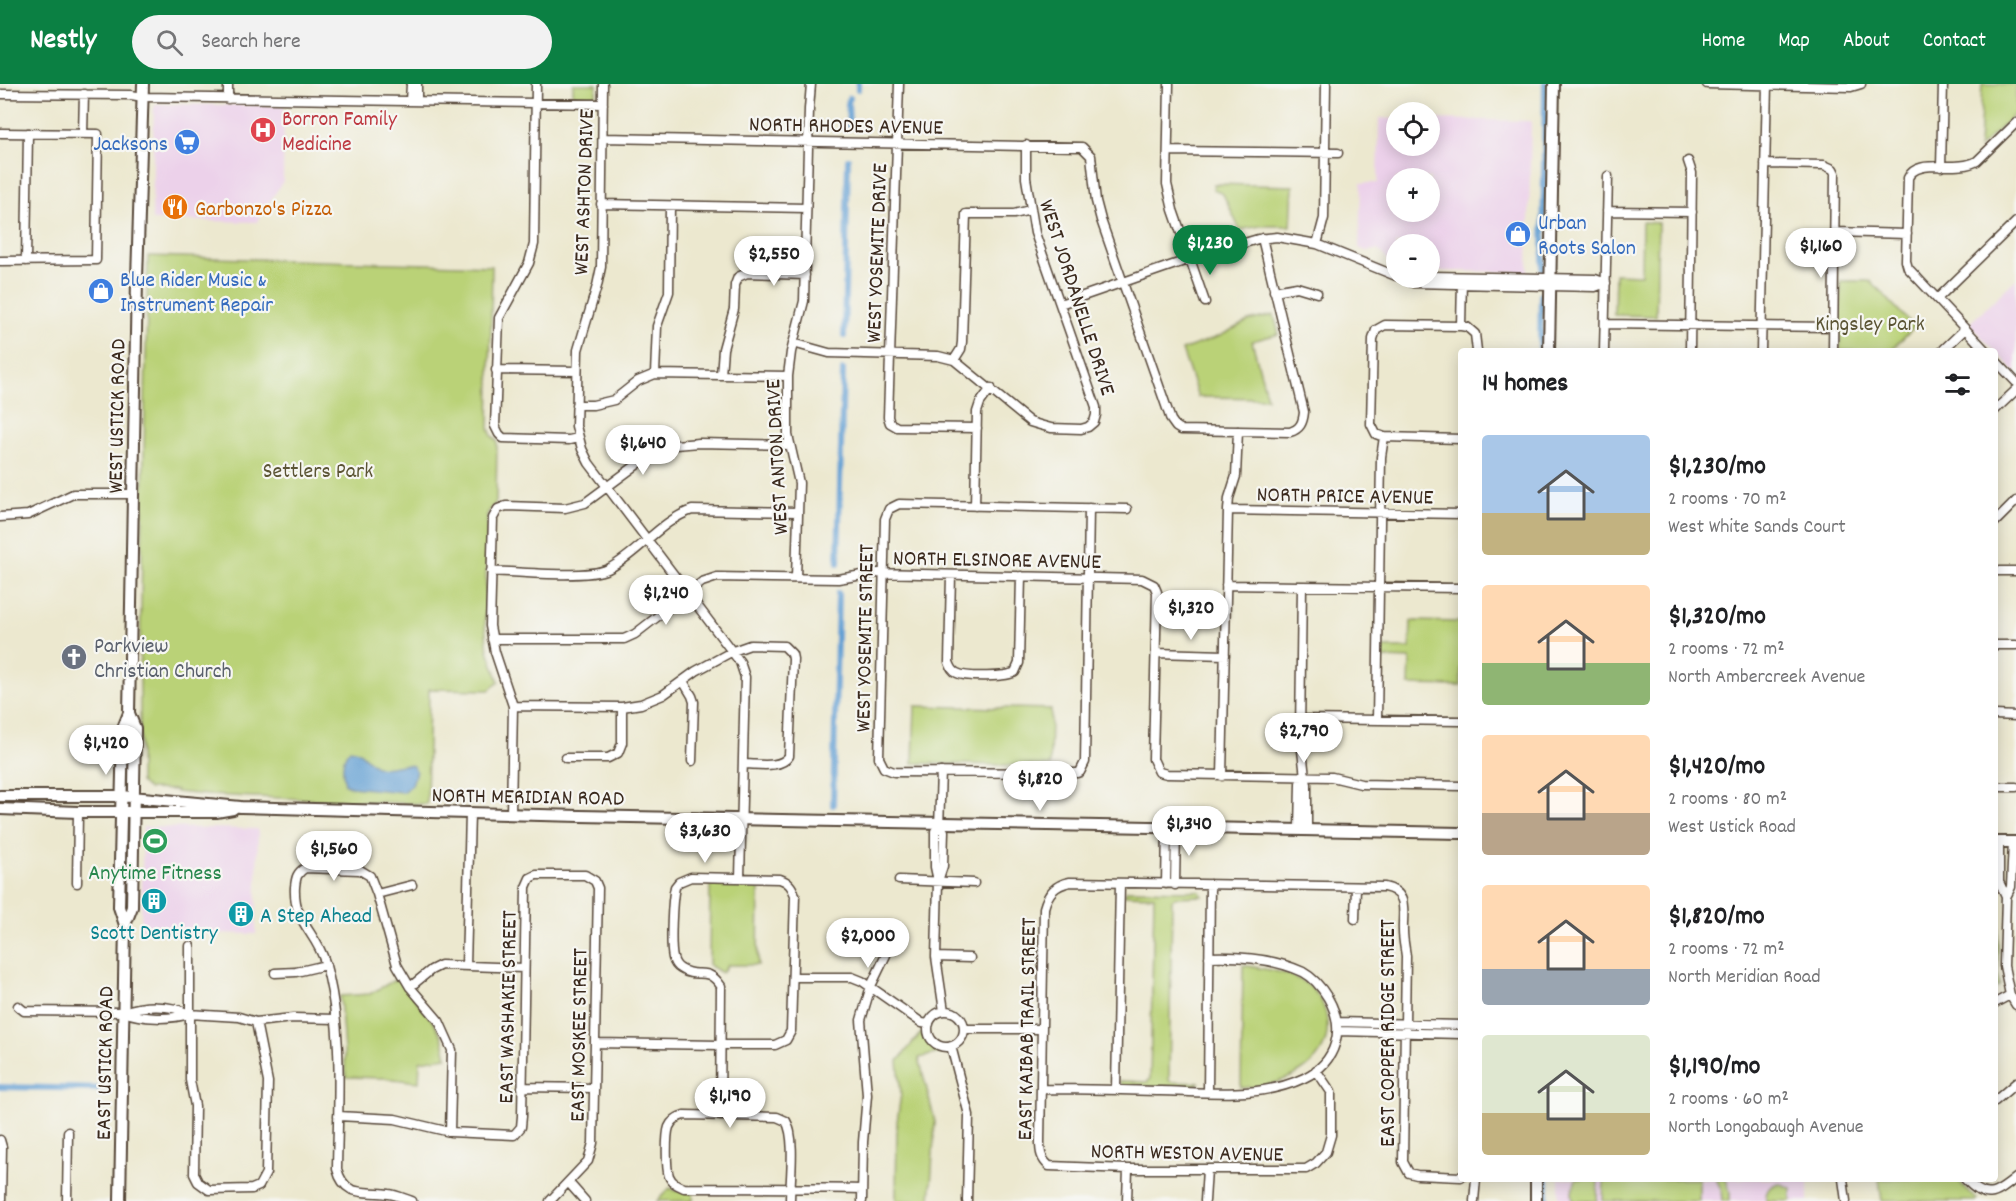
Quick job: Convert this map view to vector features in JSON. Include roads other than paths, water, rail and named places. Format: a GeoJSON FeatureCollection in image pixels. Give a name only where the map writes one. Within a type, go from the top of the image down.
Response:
{"type":"FeatureCollection","features":[{"type":"Feature","properties":{"kind":"main road","name":"WEST USTICK ROAD"},"geometry":{"type":"LineString","coordinates":[[121,812],[123,728],[129,712],[143,84]]}},
{"type":"Feature","properties":{"kind":"main road"},"geometry":{"type":"LineString","coordinates":[[1549,348],[1554,84]]}},
{"type":"Feature","properties":{"kind":"main road","name":"WEST USTICK ROAD"},"geometry":{"type":"LineString","coordinates":[[129,712],[135,728],[134,798]]}},
{"type":"Feature","properties":{"kind":"main road","name":"NORTH MERIDIAN ROAD"},"geometry":{"type":"LineString","coordinates":[[0,796],[121,796],[241,807],[940,826],[1458,833]]}},
{"type":"Feature","properties":{"kind":"main road","name":"EAST USTICK ROAD"},"geometry":{"type":"LineString","coordinates":[[125,925],[132,907],[134,798]]}},
{"type":"Feature","properties":{"kind":"main road","name":"NORTH MERIDIAN ROAD"},"geometry":{"type":"LineString","coordinates":[[0,809],[78,812],[216,812],[241,807]]}},
{"type":"Feature","properties":{"kind":"main road","name":"EAST USTICK ROAD"},"geometry":{"type":"LineString","coordinates":[[120,1201],[125,925],[119,907],[121,812]]}},
{"type":"Feature","properties":{"kind":"main road"},"geometry":{"type":"LineString","coordinates":[[1998,842],[2014,842]]}},
{"type":"Feature","properties":{"kind":"main road"},"geometry":{"type":"LineString","coordinates":[[1536,1182],[1536,1201]]}},
{"type":"Feature","properties":{"kind":"street"},"geometry":{"type":"LineString","coordinates":[[228,84],[228,99]]}},
{"type":"Feature","properties":{"kind":"street"},"geometry":{"type":"LineString","coordinates":[[411,84],[414,101]]}},
{"type":"Feature","properties":{"kind":"street"},"geometry":{"type":"LineString","coordinates":[[414,101],[417,84]]}},
{"type":"Feature","properties":{"kind":"street"},"geometry":{"type":"LineString","coordinates":[[536,84],[534,244],[529,263],[499,318],[495,426],[503,438],[509,439],[568,440],[578,438]]}},
{"type":"Feature","properties":{"kind":"street","name":"WEST ASHTON DRIVE"},"geometry":{"type":"LineString","coordinates":[[603,84],[600,277],[578,350],[576,405],[578,438],[589,463],[741,662],[745,677],[741,878]]}},
{"type":"Feature","properties":{"kind":"street","name":"WEST ANTON DRIVE"},"geometry":{"type":"LineString","coordinates":[[796,578],[798,476],[787,424],[788,376],[793,343],[802,312],[805,274],[811,84]]}},
{"type":"Feature","properties":{"kind":"street","name":"WEST YOSEMITE DRIVE"},"geometry":{"type":"LineString","coordinates":[[899,84],[888,354],[888,417],[890,423],[897,427],[977,428]]}},
{"type":"Feature","properties":{"kind":"street"},"geometry":{"type":"LineString","coordinates":[[1169,84],[1167,184],[1169,198],[1205,302]]}},
{"type":"Feature","properties":{"kind":"street"},"geometry":{"type":"LineString","coordinates":[[1317,244],[1324,218],[1326,84]]}},
{"type":"Feature","properties":{"kind":"street"},"geometry":{"type":"LineString","coordinates":[[1707,84],[1851,87],[1861,84]]}},
{"type":"Feature","properties":{"kind":"street"},"geometry":{"type":"LineString","coordinates":[[1941,167],[1943,84]]}},
{"type":"Feature","properties":{"kind":"street"},"geometry":{"type":"LineString","coordinates":[[1761,348],[1767,85]]}},
{"type":"Feature","properties":{"kind":"street"},"geometry":{"type":"LineString","coordinates":[[0,94],[603,104]]}},
{"type":"Feature","properties":{"kind":"street"},"geometry":{"type":"LineString","coordinates":[[83,134],[84,94]]}},
{"type":"Feature","properties":{"kind":"street"},"geometry":{"type":"LineString","coordinates":[[1983,348],[1908,268],[1906,261],[1908,178],[1912,171],[1919,167],[1961,167],[1977,161],[2016,123]]}},
{"type":"Feature","properties":{"kind":"street"},"geometry":{"type":"LineString","coordinates":[[0,133],[98,134],[96,260],[0,261]]}},
{"type":"Feature","properties":{"kind":"street"},"geometry":{"type":"LineString","coordinates":[[26,261],[28,133]]}},
{"type":"Feature","properties":{"kind":"street","name":"NORTH RHODES AVENUE"},"geometry":{"type":"LineString","coordinates":[[603,138],[1076,146],[1088,151],[1091,156],[1096,201],[1123,282]]}},
{"type":"Feature","properties":{"kind":"street","name":"WEST JORDANELLE DRIVE"},"geometry":{"type":"LineString","coordinates":[[991,388],[1030,422],[1051,428],[1081,429],[1094,422],[1096,407],[1035,233],[1026,178],[1026,145]]}},
{"type":"Feature","properties":{"kind":"street"},"geometry":{"type":"LineString","coordinates":[[1168,151],[1338,153]]}},
{"type":"Feature","properties":{"kind":"street"},"geometry":{"type":"LineString","coordinates":[[1688,161],[1692,173],[1690,348]]}},
{"type":"Feature","properties":{"kind":"street"},"geometry":{"type":"LineString","coordinates":[[1765,164],[1824,165],[1833,169],[1836,177],[1833,348]]}},
{"type":"Feature","properties":{"kind":"street"},"geometry":{"type":"LineString","coordinates":[[1604,348],[1608,176]]}},
{"type":"Feature","properties":{"kind":"street"},"geometry":{"type":"LineString","coordinates":[[601,204],[806,208]]}},
{"type":"Feature","properties":{"kind":"street"},"geometry":{"type":"LineString","coordinates":[[655,374],[656,335],[669,292],[670,206]]}},
{"type":"Feature","properties":{"kind":"street"},"geometry":{"type":"LineString","coordinates":[[954,360],[962,342],[966,214],[1014,214],[1030,210]]}},
{"type":"Feature","properties":{"kind":"street"},"geometry":{"type":"LineString","coordinates":[[1607,211],[1692,212]]}},
{"type":"Feature","properties":{"kind":"street"},"geometry":{"type":"LineString","coordinates":[[1937,299],[2016,222]]}},
{"type":"Feature","properties":{"kind":"street"},"geometry":{"type":"LineString","coordinates":[[1835,232],[1907,234]]}},
{"type":"Feature","properties":{"kind":"street"},"geometry":{"type":"LineString","coordinates":[[1060,304],[1190,259],[1262,238],[1277,237],[1317,244],[1386,272]]}},
{"type":"Feature","properties":{"kind":"street"},"geometry":{"type":"LineString","coordinates":[[1123,282],[1171,420],[1176,427],[1188,431],[1290,432],[1300,426],[1304,412],[1262,238]]}},
{"type":"Feature","properties":{"kind":"street"},"geometry":{"type":"LineString","coordinates":[[721,375],[723,349],[734,309],[735,285],[738,277],[747,273],[805,274]]}},
{"type":"Feature","properties":{"kind":"street"},"geometry":{"type":"LineString","coordinates":[[1440,277],[1462,280]]}},
{"type":"Feature","properties":{"kind":"street"},"geometry":{"type":"LineString","coordinates":[[1440,281],[1551,282],[1595,279],[1606,283]]}},
{"type":"Feature","properties":{"kind":"street"},"geometry":{"type":"LineString","coordinates":[[1461,326],[1462,280]]}},
{"type":"Feature","properties":{"kind":"street"},"geometry":{"type":"LineString","coordinates":[[1274,291],[1297,286],[1317,293]]}},
{"type":"Feature","properties":{"kind":"street"},"geometry":{"type":"LineString","coordinates":[[1605,324],[1833,327]]}},
{"type":"Feature","properties":{"kind":"street"},"geometry":{"type":"LineString","coordinates":[[1458,439],[1384,437],[1376,434],[1371,424],[1373,339],[1376,330],[1385,325],[1461,326],[1467,327],[1475,334],[1477,348]]}},
{"type":"Feature","properties":{"kind":"street"},"geometry":{"type":"LineString","coordinates":[[1945,348],[1965,329]]}},
{"type":"Feature","properties":{"kind":"street"},"geometry":{"type":"LineString","coordinates":[[793,343],[829,353],[939,356],[954,360],[991,388],[980,403],[977,412],[975,506],[1126,509]]}},
{"type":"Feature","properties":{"kind":"street"},"geometry":{"type":"LineString","coordinates":[[1998,363],[2016,382]]}},
{"type":"Feature","properties":{"kind":"street"},"geometry":{"type":"LineString","coordinates":[[496,370],[577,371]]}},
{"type":"Feature","properties":{"kind":"street"},"geometry":{"type":"LineString","coordinates":[[576,405],[593,405],[614,400],[639,381],[655,374],[788,376]]}},
{"type":"Feature","properties":{"kind":"street"},"geometry":{"type":"LineString","coordinates":[[1998,407],[2016,390]]}},
{"type":"Feature","properties":{"kind":"street"},"geometry":{"type":"LineString","coordinates":[[1222,776],[1228,510],[1237,471],[1238,432]]}},
{"type":"Feature","properties":{"kind":"street"},"geometry":{"type":"LineString","coordinates":[[1377,720],[1379,512],[1384,437]]}},
{"type":"Feature","properties":{"kind":"street"},"geometry":{"type":"LineString","coordinates":[[511,814],[513,706],[492,639],[493,518],[498,509],[506,506],[575,507],[585,503],[646,458],[675,445],[699,443],[790,445]]}},
{"type":"Feature","properties":{"kind":"street"},"geometry":{"type":"LineString","coordinates":[[0,517],[28,515],[73,494],[134,494]]}},
{"type":"Feature","properties":{"kind":"street"},"geometry":{"type":"LineString","coordinates":[[1998,519],[2016,501]]}},
{"type":"Feature","properties":{"kind":"street","name":"WEST YOSEMITE STREET"},"geometry":{"type":"LineString","coordinates":[[941,772],[894,772],[884,768],[879,758],[885,519],[889,509],[899,504],[975,506]]}},
{"type":"Feature","properties":{"kind":"street"},"geometry":{"type":"LineString","coordinates":[[944,1011],[936,957],[938,880],[943,866],[944,831],[940,826],[941,772],[1080,772],[1084,762],[1089,508]]}},
{"type":"Feature","properties":{"kind":"street"},"geometry":{"type":"LineString","coordinates":[[491,572],[597,573],[615,564],[677,518],[692,510],[798,512]]}},
{"type":"Feature","properties":{"kind":"street","name":"NORTH PRICE AVENUE"},"geometry":{"type":"LineString","coordinates":[[1228,510],[1458,514]]}},
{"type":"Feature","properties":{"kind":"street"},"geometry":{"type":"LineString","coordinates":[[1998,571],[2016,571]]}},
{"type":"Feature","properties":{"kind":"street","name":"NORTH ELSINORE AVENUE"},"geometry":{"type":"LineString","coordinates":[[492,639],[624,639],[635,634],[702,582],[717,577],[838,579],[883,574],[1021,576],[1142,579],[1154,585],[1157,592],[1156,653]]}},
{"type":"Feature","properties":{"kind":"street"},"geometry":{"type":"LineString","coordinates":[[951,575],[950,662],[954,671],[962,675],[1006,676],[1015,672],[1019,663],[1021,576]]}},
{"type":"Feature","properties":{"kind":"street"},"geometry":{"type":"LineString","coordinates":[[1226,585],[1458,588]]}},
{"type":"Feature","properties":{"kind":"street"},"geometry":{"type":"LineString","coordinates":[[1302,586],[1300,719],[1305,777],[1299,783],[1303,830]]}},
{"type":"Feature","properties":{"kind":"street"},"geometry":{"type":"LineString","coordinates":[[513,706],[622,708],[655,700],[733,651],[750,645],[779,645],[789,650],[793,659],[791,750],[786,760],[777,764],[744,764]]}},
{"type":"Feature","properties":{"kind":"street"},"geometry":{"type":"LineString","coordinates":[[1998,645],[2016,645]]}},
{"type":"Feature","properties":{"kind":"street"},"geometry":{"type":"LineString","coordinates":[[1225,655],[1156,653],[1153,759],[1156,769],[1167,774],[1340,778],[1362,784],[1458,786]]}},
{"type":"Feature","properties":{"kind":"street"},"geometry":{"type":"LineString","coordinates":[[683,681],[694,702],[692,761]]}},
{"type":"Feature","properties":{"kind":"street"},"geometry":{"type":"LineString","coordinates":[[566,758],[608,758],[618,753],[622,743],[622,708]]}},
{"type":"Feature","properties":{"kind":"street"},"geometry":{"type":"LineString","coordinates":[[1998,716],[2016,716]]}},
{"type":"Feature","properties":{"kind":"street"},"geometry":{"type":"LineString","coordinates":[[1300,719],[1458,721]]}},
{"type":"Feature","properties":{"kind":"street"},"geometry":{"type":"LineString","coordinates":[[1998,787],[2016,787]]}},
{"type":"Feature","properties":{"kind":"street"},"geometry":{"type":"LineString","coordinates":[[77,883],[78,812]]}},
{"type":"Feature","properties":{"kind":"street"},"geometry":{"type":"LineString","coordinates":[[466,966],[470,813]]}},
{"type":"Feature","properties":{"kind":"street"},"geometry":{"type":"LineString","coordinates":[[1170,884],[1172,829]]}},
{"type":"Feature","properties":{"kind":"street"},"geometry":{"type":"LineString","coordinates":[[2006,897],[2011,887],[2014,842]]}},
{"type":"Feature","properties":{"kind":"street"},"geometry":{"type":"LineString","coordinates":[[1998,855],[2000,882],[2006,897],[2004,966],[2010,995],[2016,1005]]}},
{"type":"Feature","properties":{"kind":"street"},"geometry":{"type":"LineString","coordinates":[[338,1116],[395,1119],[450,1132],[452,1050],[439,1021],[410,987],[397,965],[378,894],[370,876],[360,870],[305,868],[299,871],[296,877],[294,900],[298,913],[322,952],[332,992],[340,1068],[338,1116],[337,1169],[346,1186],[354,1191],[390,1194],[412,1201]]}},
{"type":"Feature","properties":{"kind":"street","name":"EAST WASHAKIE STREET"},"geometry":{"type":"LineString","coordinates":[[450,1132],[514,1135],[521,1127],[526,887],[530,878],[536,874],[585,875],[595,881]]}},
{"type":"Feature","properties":{"kind":"street"},"geometry":{"type":"LineString","coordinates":[[595,1043],[720,1046],[775,1045],[786,1041],[791,1031],[793,977],[795,896],[790,884],[780,879],[691,877],[679,882],[674,894],[673,957],[676,965],[683,971],[708,973],[722,986],[720,1046],[720,1116]]}},
{"type":"Feature","properties":{"kind":"street"},"geometry":{"type":"LineString","coordinates":[[899,880],[974,883]]}},
{"type":"Feature","properties":{"kind":"street","name":"EAST MOSKEE STREET"},"geometry":{"type":"LineString","coordinates":[[550,1201],[588,1161],[593,1143],[598,888],[595,881]]}},
{"type":"Feature","properties":{"kind":"street","name":"EAST KAIBAB TRAIL STREET"},"geometry":{"type":"LineString","coordinates":[[1049,1166],[1040,1154],[1044,908],[1052,891],[1060,884],[1071,882],[1120,883]]}},
{"type":"Feature","properties":{"kind":"street"},"geometry":{"type":"LineString","coordinates":[[1116,1089],[1120,883],[1356,887],[1355,919]]}},
{"type":"Feature","properties":{"kind":"street"},"geometry":{"type":"LineString","coordinates":[[1208,1092],[1210,884]]}},
{"type":"Feature","properties":{"kind":"street"},"geometry":{"type":"LineString","coordinates":[[378,894],[412,885]]}},
{"type":"Feature","properties":{"kind":"street","name":"EAST COPPER RIDGE STREET"},"geometry":{"type":"LineString","coordinates":[[1356,887],[1392,889],[1398,893],[1404,907],[1403,932],[1406,956],[1404,1162],[1409,1173],[1458,1177]]}},
{"type":"Feature","properties":{"kind":"street"},"geometry":{"type":"LineString","coordinates":[[1998,897],[2006,897]]}},
{"type":"Feature","properties":{"kind":"street"},"geometry":{"type":"LineString","coordinates":[[190,946],[190,1080],[195,1106],[194,1174],[198,1182],[209,1190],[252,1189],[259,1186],[266,1173],[268,1082],[256,1023]]}},
{"type":"Feature","properties":{"kind":"street"},"geometry":{"type":"LineString","coordinates":[[862,1201],[867,1095],[861,1020],[871,986],[886,955]]}},
{"type":"Feature","properties":{"kind":"street"},"geometry":{"type":"LineString","coordinates":[[1041,1089],[1257,1091],[1303,1079],[1327,1059],[1336,1041],[1338,1027],[1332,1006],[1318,984],[1304,973],[1260,961],[1232,956],[1209,957]]}},
{"type":"Feature","properties":{"kind":"street"},"geometry":{"type":"LineString","coordinates":[[936,957],[969,957]]}},
{"type":"Feature","properties":{"kind":"street"},"geometry":{"type":"LineString","coordinates":[[274,972],[296,972],[326,965]]}},
{"type":"Feature","properties":{"kind":"street"},"geometry":{"type":"LineString","coordinates":[[410,987],[441,965],[524,968]]}},
{"type":"Feature","properties":{"kind":"street"},"geometry":{"type":"LineString","coordinates":[[793,977],[852,977],[871,986],[922,1023],[929,1024]]}},
{"type":"Feature","properties":{"kind":"street"},"geometry":{"type":"LineString","coordinates":[[1998,1001],[2010,995]]}},
{"type":"Feature","properties":{"kind":"street"},"geometry":{"type":"LineString","coordinates":[[18,1006],[24,1011],[124,1012],[135,1016],[179,1017],[189,1014],[239,1017],[256,1023],[293,1018],[335,1019]]}},
{"type":"Feature","properties":{"kind":"street"},"geometry":{"type":"LineString","coordinates":[[944,1011],[956,1013],[964,1029],[961,1040],[951,1046],[941,1046],[932,1040],[930,1035],[929,1024],[934,1016],[944,1011]]}},
{"type":"Feature","properties":{"kind":"street"},"geometry":{"type":"LineString","coordinates":[[1338,1027],[1404,1028],[1458,1024]]}},
{"type":"Feature","properties":{"kind":"street"},"geometry":{"type":"LineString","coordinates":[[1404,1028],[1458,1034]]}},
{"type":"Feature","properties":{"kind":"street"},"geometry":{"type":"LineString","coordinates":[[964,1029],[1042,1029]]}},
{"type":"Feature","properties":{"kind":"street"},"geometry":{"type":"LineString","coordinates":[[951,1046],[969,1115],[967,1201]]}},
{"type":"Feature","properties":{"kind":"street","name":"NORTH WESTON AVENUE"},"geometry":{"type":"LineString","coordinates":[[1049,1166],[1300,1170],[1311,1167],[1320,1160],[1330,1142],[1332,1098],[1329,1087],[1316,1070]]}},
{"type":"Feature","properties":{"kind":"street"},"geometry":{"type":"LineString","coordinates":[[1998,1098],[2016,1083]]}},
{"type":"Feature","properties":{"kind":"street"},"geometry":{"type":"LineString","coordinates":[[522,1087],[594,1088]]}},
{"type":"Feature","properties":{"kind":"street"},"geometry":{"type":"LineString","coordinates":[[790,1201],[790,1188],[791,1132],[786,1121],[777,1117],[684,1115],[673,1120],[668,1129],[669,1177],[674,1184],[684,1188],[790,1188],[862,1189]]}},
{"type":"Feature","properties":{"kind":"street"},"geometry":{"type":"LineString","coordinates":[[67,1201],[68,1132]]}},
{"type":"Feature","properties":{"kind":"street"},"geometry":{"type":"LineString","coordinates":[[0,1140],[2,1147],[1,1201]]}},
{"type":"Feature","properties":{"kind":"street"},"geometry":{"type":"LineString","coordinates":[[1127,1201],[1128,1168]]}},
{"type":"Feature","properties":{"kind":"street"},"geometry":{"type":"LineString","coordinates":[[1205,1201],[1206,1169]]}},
{"type":"Feature","properties":{"kind":"street"},"geometry":{"type":"LineString","coordinates":[[1967,1182],[1982,1195],[1990,1195],[2000,1192],[2016,1178]]}},
{"type":"Feature","properties":{"kind":"street"},"geometry":{"type":"LineString","coordinates":[[1474,1201],[1476,1182]]}},
{"type":"Feature","properties":{"kind":"street"},"geometry":{"type":"LineString","coordinates":[[1843,1182],[1846,1201]]}},
{"type":"Feature","properties":{"kind":"street"},"geometry":{"type":"LineString","coordinates":[[569,1183],[585,1201]]}},
{"type":"Feature","properties":{"kind":"water"},"geometry":{"type":"Polygon","coordinates":[[[350,749],[359,752],[379,767],[413,766],[416,771],[412,785],[402,792],[351,787],[345,784],[343,765],[350,749]]]}},
{"type":"Feature","properties":{"kind":"waterway"},"geometry":{"type":"LineString","coordinates":[[858,84],[858,89]]}},
{"type":"Feature","properties":{"kind":"waterway"},"geometry":{"type":"LineString","coordinates":[[1543,269],[1545,84]]}},
{"type":"Feature","properties":{"kind":"waterway"},"geometry":{"type":"LineString","coordinates":[[849,125],[848,102],[850,98]]}},
{"type":"Feature","properties":{"kind":"waterway"},"geometry":{"type":"LineString","coordinates":[[844,336],[848,159]]}},
{"type":"Feature","properties":{"kind":"waterway"},"geometry":{"type":"LineString","coordinates":[[1540,348],[1541,295]]}},
{"type":"Feature","properties":{"kind":"waterway"},"geometry":{"type":"LineString","coordinates":[[838,563],[843,370]]}},
{"type":"Feature","properties":{"kind":"waterway"},"geometry":{"type":"LineString","coordinates":[[833,805],[838,593]]}},
{"type":"Feature","properties":{"kind":"waterway"},"geometry":{"type":"LineString","coordinates":[[0,1087],[106,1089]]}},
{"type":"Feature","properties":{"kind":"waterway"},"geometry":{"type":"LineString","coordinates":[[1547,1182],[1547,1201]]}},
{"type":"Feature","properties":{"kind":"place","name":"Borron Family Medicine"},"geometry":{"type":"Point","coordinates":[263,130]}},
{"type":"Feature","properties":{"kind":"place","name":"Jacksons"},"geometry":{"type":"Point","coordinates":[187,142]}},
{"type":"Feature","properties":{"kind":"place","name":"Garbonzo's Pizza"},"geometry":{"type":"Point","coordinates":[175,207]}},
{"type":"Feature","properties":{"kind":"place","name":"Urban Roots Salon"},"geometry":{"type":"Point","coordinates":[1518,234]}},
{"type":"Feature","properties":{"kind":"place","name":"Blue Rider Music & Instrument Repair"},"geometry":{"type":"Point","coordinates":[101,291]}},
{"type":"Feature","properties":{"kind":"place","name":"Parkview Christian Church"},"geometry":{"type":"Point","coordinates":[74,657]}},
{"type":"Feature","properties":{"kind":"place","name":"Anytime Fitness"},"geometry":{"type":"Point","coordinates":[155,841]}},
{"type":"Feature","properties":{"kind":"place","name":"Scott Dentistry"},"geometry":{"type":"Point","coordinates":[154,901]}},
{"type":"Feature","properties":{"kind":"place","name":"A Step Ahead"},"geometry":{"type":"Point","coordinates":[241,914]}},
{"type":"Feature","properties":{"kind":"park label","name":"Kingsley Park"},"geometry":{"type":"Point","coordinates":[1870,322]}},
{"type":"Feature","properties":{"kind":"park label","name":"Settlers Park"},"geometry":{"type":"Point","coordinates":[318,469]}}]}
